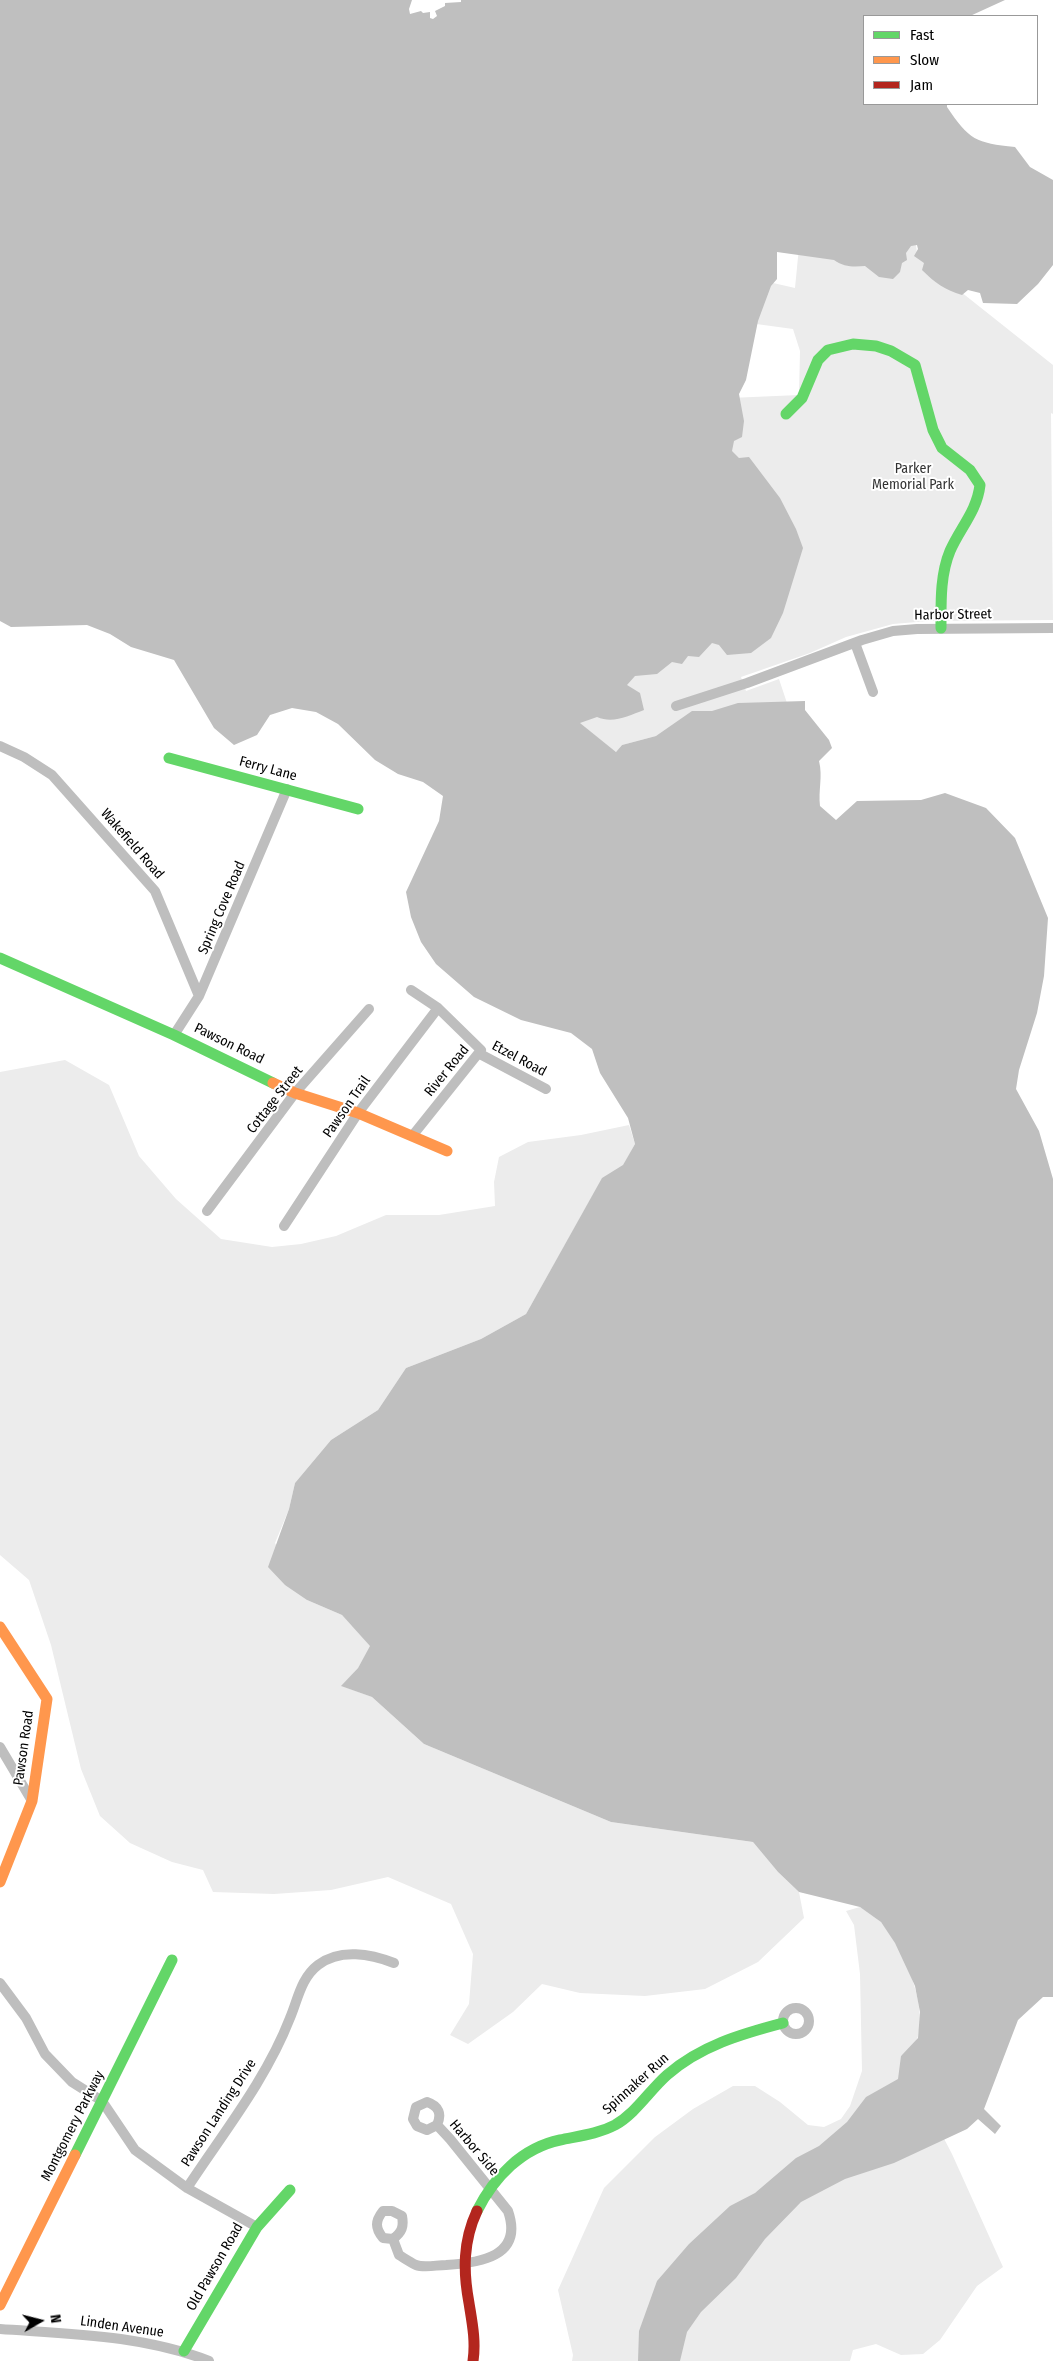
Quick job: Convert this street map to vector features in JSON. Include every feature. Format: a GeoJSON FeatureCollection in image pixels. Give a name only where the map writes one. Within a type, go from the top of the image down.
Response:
{"type":"FeatureCollection","features":[{"type":"Feature","properties":{"kind":"street"},"geometry":{"type":"LineString","coordinates":[[786,414],[802,398],[818,360],[828,350],[843,345],[876,346],[905,358],[915,365],[936,436],[942,448],[970,470],[980,485],[977,501],[948,558],[941,593],[941,628]]}},
{"type":"Feature","properties":{"kind":"street","name":"Harbor Street"},"geometry":{"type":"LineString","coordinates":[[676,706],[894,631],[941,628],[1053,628]]}},
{"type":"Feature","properties":{"kind":"street"},"geometry":{"type":"LineString","coordinates":[[855,643],[873,692]]}},
{"type":"Feature","properties":{"kind":"street","name":"Wakefield Road"},"geometry":{"type":"LineString","coordinates":[[0,746],[24,757],[52,775],[155,891],[199,996]]}},
{"type":"Feature","properties":{"kind":"street","name":"Ferry Lane"},"geometry":{"type":"LineString","coordinates":[[169,758],[358,808]]}},
{"type":"Feature","properties":{"kind":"street","name":"Spring Cove Road"},"geometry":{"type":"LineString","coordinates":[[174,1035],[199,996],[287,789]]}},
{"type":"Feature","properties":{"kind":"street","name":"Pawson Road"},"geometry":{"type":"LineString","coordinates":[[0,958],[174,1035],[295,1093],[358,1113],[447,1151]]}},
{"type":"Feature","properties":{"kind":"street","name":"River Road"},"geometry":{"type":"LineString","coordinates":[[411,990],[438,1008],[481,1050],[480,1054],[413,1135]]}},
{"type":"Feature","properties":{"kind":"street","name":"Pawson Trail"},"geometry":{"type":"LineString","coordinates":[[284,1226],[358,1113],[438,1008]]}},
{"type":"Feature","properties":{"kind":"street","name":"Cottage Street"},"geometry":{"type":"LineString","coordinates":[[207,1211],[295,1093],[369,1009]]}},
{"type":"Feature","properties":{"kind":"street","name":"Etzel Road"},"geometry":{"type":"LineString","coordinates":[[480,1054],[546,1089]]}},
{"type":"Feature","properties":{"kind":"street","name":"Pawson Road"},"geometry":{"type":"LineString","coordinates":[[0,1627],[47,1699],[32,1801],[5,1865],[0,1882]]}},
{"type":"Feature","properties":{"kind":"street"},"geometry":{"type":"LineString","coordinates":[[0,1747],[32,1801]]}},
{"type":"Feature","properties":{"kind":"street","name":"Pawson Landing Drive"},"geometry":{"type":"LineString","coordinates":[[187,2188],[262,2076],[289,2020],[305,1977],[318,1964],[332,1957],[358,1953],[379,1957],[394,1963]]}},
{"type":"Feature","properties":{"kind":"street","name":"Montgomery Parkway"},"geometry":{"type":"LineString","coordinates":[[0,2304],[172,1960]]}},
{"type":"Feature","properties":{"kind":"street","name":"Old Pawson Road"},"geometry":{"type":"LineString","coordinates":[[0,1983],[26,2018],[45,2054],[72,2082],[102,2101],[135,2150],[187,2188],[258,2227],[184,2351]]}},
{"type":"Feature","properties":{"kind":"street","name":"Spinnaker Run"},"geometry":{"type":"LineString","coordinates":[[473,2361],[473,2330],[464,2264],[471,2224],[490,2189],[517,2161],[544,2144],[599,2132],[622,2121],[665,2076],[688,2058],[728,2038],[783,2023]]}},
{"type":"Feature","properties":{"kind":"street","name":"Harbor Side"},"geometry":{"type":"LineString","coordinates":[[393,2238],[399,2255],[417,2266],[474,2263],[496,2255],[503,2249],[508,2240],[511,2225],[508,2211],[437,2125]]}},
{"type":"Feature","properties":{"kind":"street"},"geometry":{"type":"LineString","coordinates":[[258,2227],[290,2190]]}},
{"type":"Feature","properties":{"kind":"street","name":"Linden Avenue"},"geometry":{"type":"LineString","coordinates":[[0,2329],[130,2340],[184,2351],[209,2361]]}},
{"type":"Feature","properties":{"kind":"green space","name":"Parker Memorial Park"},"geometry":{"type":"Polygon","coordinates":[[[916,245],[917,253],[951,284],[1053,365],[1053,414],[1051,413],[1053,620],[929,621],[893,624],[846,637],[810,653],[741,677],[746,691],[779,679],[790,712],[656,736],[622,745],[616,752],[579,723],[623,685],[732,457],[730,398],[799,395],[800,351],[793,329],[749,323],[760,280],[795,288],[799,247],[916,245]]]}},
{"type":"Feature","properties":{"kind":"green space"},"geometry":{"type":"Polygon","coordinates":[[[65,1060],[109,1085],[139,1156],[176,1199],[221,1239],[272,1247],[301,1244],[336,1236],[386,1215],[439,1215],[495,1206],[494,1182],[499,1157],[528,1142],[581,1135],[629,1125],[635,1144],[623,1166],[602,1179],[526,1314],[481,1339],[406,1368],[378,1410],[331,1440],[295,1483],[289,1509],[275,1543],[307,1600],[342,1615],[371,1646],[358,1668],[342,1686],[372,1697],[424,1744],[611,1822],[753,1842],[778,1872],[799,1892],[804,1918],[758,1962],[705,1989],[645,1996],[580,1993],[542,1984],[513,2012],[468,2044],[450,2035],[469,2004],[473,1954],[451,1904],[388,1877],[331,1890],[274,1894],[213,1892],[203,1870],[172,1862],[130,1843],[100,1816],[81,1769],[51,1645],[29,1580],[0,1555],[0,1072],[65,1060]]]}},
{"type":"Feature","properties":{"kind":"green space"},"geometry":{"type":"Polygon","coordinates":[[[860,1907],[881,1922],[897,1946],[911,1976],[916,1992],[920,2022],[917,2039],[901,2056],[952,2154],[1003,2267],[977,2286],[940,2340],[923,2354],[901,2355],[876,2344],[853,2350],[850,2361],[572,2361],[573,2355],[558,2290],[604,2188],[655,2137],[693,2109],[733,2086],[755,2086],[780,2102],[808,2125],[824,2127],[841,2119],[850,2106],[862,2071],[860,1974],[854,1925],[846,1911],[860,1907]]]}},
{"type":"Feature","properties":{"kind":"shaded area"},"geometry":{"type":"Polygon","coordinates":[[[0,0],[412,0],[409,9],[410,14],[421,11],[423,13],[430,12],[430,18],[433,19],[437,16],[435,11],[445,6],[445,3],[461,2],[461,0],[1005,0],[972,15],[863,15],[863,105],[947,105],[961,127],[975,138],[991,144],[1015,147],[1030,167],[1053,180],[1053,265],[1038,284],[1017,304],[983,303],[980,293],[968,290],[962,295],[950,291],[931,279],[922,270],[924,263],[914,256],[918,249],[917,245],[911,246],[906,253],[907,260],[902,263],[900,272],[893,279],[879,277],[865,266],[849,266],[834,260],[777,252],[777,279],[771,286],[758,321],[746,380],[739,394],[744,421],[742,437],[734,441],[732,451],[739,458],[749,457],[780,498],[796,529],[803,548],[783,613],[771,638],[751,653],[727,655],[719,645],[712,643],[699,657],[688,656],[682,664],[672,662],[657,674],[635,676],[627,685],[640,693],[644,710],[620,718],[609,720],[597,717],[580,723],[616,752],[622,745],[656,736],[692,711],[712,711],[738,703],[805,701],[805,710],[829,740],[832,748],[819,761],[821,773],[820,806],[836,820],[857,801],[921,800],[945,793],[986,808],[1015,838],[1048,918],[1044,976],[1037,1013],[1019,1070],[1016,1089],[1039,1131],[1053,1179],[1053,1997],[1043,1997],[1018,2020],[984,2109],[1001,2126],[995,2134],[978,2119],[967,2129],[894,2163],[845,2179],[801,2202],[765,2239],[736,2278],[701,2312],[687,2332],[680,2361],[638,2361],[639,2331],[657,2281],[689,2244],[730,2206],[755,2193],[796,2158],[819,2146],[847,2122],[866,2097],[898,2079],[901,2056],[918,2038],[920,2012],[915,1986],[895,1943],[881,1922],[860,1907],[799,1892],[778,1872],[753,1842],[611,1822],[424,1744],[372,1697],[341,1686],[358,1668],[370,1646],[342,1615],[307,1600],[285,1585],[268,1567],[289,1509],[295,1483],[331,1440],[378,1410],[406,1368],[481,1339],[526,1314],[602,1178],[623,1165],[635,1144],[628,1118],[600,1073],[592,1049],[571,1033],[521,1020],[474,997],[436,964],[421,942],[411,917],[406,892],[439,821],[443,796],[423,782],[398,774],[375,760],[338,724],[316,712],[292,708],[270,715],[257,735],[234,745],[214,728],[174,660],[131,647],[110,634],[87,625],[11,627],[0,621],[0,0]]]}},
{"type":"Feature","properties":{"kind":"traffic: fast"},"geometry":{"type":"LineString","coordinates":[[786,414],[802,398],[818,360],[828,350],[853,344],[876,346],[891,351],[915,365],[933,430],[942,448],[970,470],[980,485],[975,503],[950,551],[944,570],[941,628]]}},
{"type":"Feature","properties":{"kind":"traffic: fast"},"geometry":{"type":"LineString","coordinates":[[169,758],[358,809]]}},
{"type":"Feature","properties":{"kind":"traffic: fast"},"geometry":{"type":"LineString","coordinates":[[0,958],[174,1035],[273,1083]]}},
{"type":"Feature","properties":{"kind":"traffic: fast"},"geometry":{"type":"LineString","coordinates":[[75,2155],[172,1960]]}},
{"type":"Feature","properties":{"kind":"traffic: fast"},"geometry":{"type":"LineString","coordinates":[[477,2211],[501,2176],[522,2157],[533,2150],[546,2144],[595,2133],[615,2125],[636,2108],[660,2081],[693,2056],[722,2042],[783,2023]]}},
{"type":"Feature","properties":{"kind":"traffic: fast"},"geometry":{"type":"LineString","coordinates":[[184,2351],[257,2227],[290,2190]]}},
{"type":"Feature","properties":{"kind":"traffic: slow"},"geometry":{"type":"LineString","coordinates":[[273,1083],[295,1093],[358,1113],[447,1151]]}},
{"type":"Feature","properties":{"kind":"traffic: slow"},"geometry":{"type":"LineString","coordinates":[[0,1627],[47,1699],[32,1801],[0,1882]]}},
{"type":"Feature","properties":{"kind":"traffic: slow"},"geometry":{"type":"LineString","coordinates":[[0,2305],[75,2155]]}},
{"type":"Feature","properties":{"kind":"traffic: jam"},"geometry":{"type":"LineString","coordinates":[[473,2361],[474,2339],[467,2291],[465,2256],[472,2222],[477,2211]]}}]}
